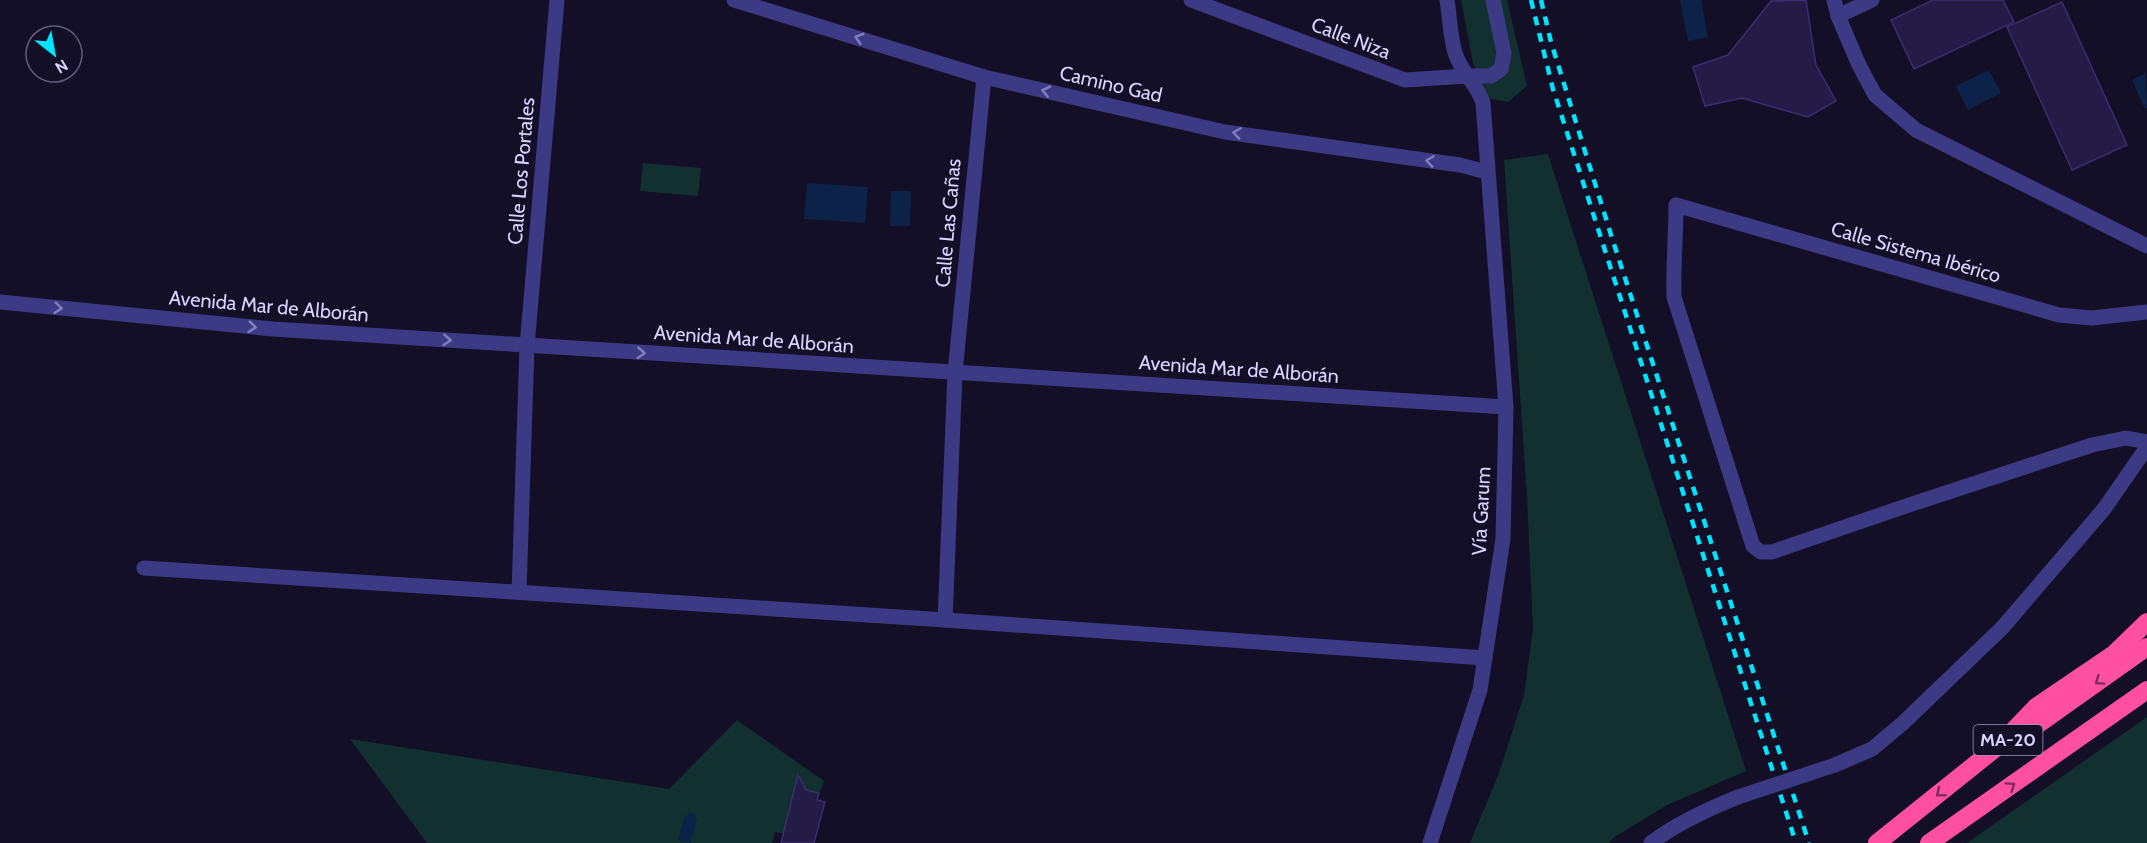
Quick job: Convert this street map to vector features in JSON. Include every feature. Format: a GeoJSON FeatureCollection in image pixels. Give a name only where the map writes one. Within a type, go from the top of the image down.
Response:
{"type":"FeatureCollection","features":[{"type":"Feature","properties":{"kind":"highway"},"geometry":{"type":"LineString","coordinates":[[2002,743],[2036,707],[2114,654],[2147,622]]}},
{"type":"Feature","properties":{"kind":"highway","name":"MA-20"},"geometry":{"type":"LineString","coordinates":[[1877,843],[2002,743],[2040,723],[2147,647]]}},
{"type":"Feature","properties":{"kind":"highway","name":"MA-20"},"geometry":{"type":"LineString","coordinates":[[1929,843],[2147,690]]}},
{"type":"Feature","properties":{"kind":"street","name":"Calle Los Portales"},"geometry":{"type":"LineString","coordinates":[[519,592],[527,346],[557,0]]}},
{"type":"Feature","properties":{"kind":"street","name":"Camino Gad"},"geometry":{"type":"LineString","coordinates":[[734,0],[984,77],[1225,132],[1460,165],[1487,172]]}},
{"type":"Feature","properties":{"kind":"street","name":"Calle Niza"},"geometry":{"type":"LineString","coordinates":[[1191,0],[1405,80],[1491,76],[1500,69],[1504,53],[1493,0]]}},
{"type":"Feature","properties":{"kind":"street","name":"Vía Garum"},"geometry":{"type":"LineString","coordinates":[[1430,843],[1480,690],[1503,539],[1506,406],[1483,103],[1478,88],[1467,76],[1456,56],[1447,0]]}},
{"type":"Feature","properties":{"kind":"street"},"geometry":{"type":"LineString","coordinates":[[1834,0],[1838,16],[1859,65],[1875,95],[1916,130],[2147,246]]}},
{"type":"Feature","properties":{"kind":"street"},"geometry":{"type":"LineString","coordinates":[[1838,16],[1872,0]]}},
{"type":"Feature","properties":{"kind":"street","name":"Calle Las Cañas"},"geometry":{"type":"LineString","coordinates":[[945,620],[956,372],[984,77]]}},
{"type":"Feature","properties":{"kind":"street","name":"Calle Sistema Ibérico"},"geometry":{"type":"LineString","coordinates":[[2147,312],[2092,318],[2058,315],[1676,205],[1674,297],[1753,546],[1761,552],[1772,552],[2092,445],[2126,438],[2147,445]]}},
{"type":"Feature","properties":{"kind":"street","name":"Avenida Mar de Alborán"},"geometry":{"type":"LineString","coordinates":[[0,302],[273,329],[1506,406]]}},
{"type":"Feature","properties":{"kind":"street"},"geometry":{"type":"LineString","coordinates":[[1651,843],[1706,811],[1738,797],[1835,765],[1872,749],[1903,723],[2002,628],[2104,509],[2147,445]]}},
{"type":"Feature","properties":{"kind":"street"},"geometry":{"type":"LineString","coordinates":[[144,568],[1485,657]]}},
{"type":"Feature","properties":{"kind":"green space"},"geometry":{"type":"Polygon","coordinates":[[[1461,0],[1507,0],[1527,86],[1508,102],[1487,98],[1473,63],[1461,0]]]}},
{"type":"Feature","properties":{"kind":"green space"},"geometry":{"type":"Polygon","coordinates":[[[1548,154],[1746,771],[1667,805],[1613,838],[1609,843],[1470,843],[1499,773],[1524,695],[1533,629],[1527,497],[1504,160],[1548,154]]]}},
{"type":"Feature","properties":{"kind":"green space"},"geometry":{"type":"Polygon","coordinates":[[[643,163],[701,168],[698,196],[640,191],[643,163]]]}},
{"type":"Feature","properties":{"kind":"green space"},"geometry":{"type":"Polygon","coordinates":[[[2147,717],[2147,843],[1967,843],[2147,717]]]}},
{"type":"Feature","properties":{"kind":"green space"},"geometry":{"type":"Polygon","coordinates":[[[737,720],[824,781],[819,793],[806,790],[804,786],[798,784],[795,787],[784,834],[775,832],[772,843],[427,843],[350,739],[669,789],[737,720]]]}},
{"type":"Feature","properties":{"kind":"water"},"geometry":{"type":"Polygon","coordinates":[[[1680,0],[1701,0],[1708,37],[1688,41],[1680,0]]]}},
{"type":"Feature","properties":{"kind":"water"},"geometry":{"type":"Polygon","coordinates":[[[1989,70],[2001,93],[1968,110],[1956,86],[1989,70]]]}},
{"type":"Feature","properties":{"kind":"water"},"geometry":{"type":"Polygon","coordinates":[[[2146,73],[2147,108],[2145,109],[2132,80],[2146,73]]]}},
{"type":"Feature","properties":{"kind":"water"},"geometry":{"type":"Polygon","coordinates":[[[807,183],[868,187],[865,223],[804,219],[807,183]]]}},
{"type":"Feature","properties":{"kind":"water"},"geometry":{"type":"Polygon","coordinates":[[[891,191],[911,191],[910,226],[890,226],[891,191]]]}},
{"type":"Feature","properties":{"kind":"water"},"geometry":{"type":"Polygon","coordinates":[[[692,812],[697,819],[691,843],[678,840],[685,815],[692,812]]]}},
{"type":"Feature","properties":{"kind":"building"},"geometry":{"type":"Polygon","coordinates":[[[1806,0],[1816,65],[1836,101],[1808,117],[1742,98],[1705,106],[1693,67],[1728,55],[1771,1],[1806,0]]]}},
{"type":"Feature","properties":{"kind":"building"},"geometry":{"type":"Polygon","coordinates":[[[1933,0],[2003,0],[2014,22],[1914,69],[1891,20],[1933,0]]]}},
{"type":"Feature","properties":{"kind":"building"},"geometry":{"type":"Polygon","coordinates":[[[2062,2],[2127,145],[2072,170],[2007,27],[2062,2]]]}},
{"type":"Feature","properties":{"kind":"building"},"geometry":{"type":"Polygon","coordinates":[[[798,775],[806,790],[819,793],[817,800],[825,802],[814,843],[781,843],[798,775]]]}},
{"type":"Feature","properties":{"kind":"railway"},"geometry":{"type":"LineString","coordinates":[[1531,0],[1553,89],[1796,843]]}},
{"type":"Feature","properties":{"kind":"railway"},"geometry":{"type":"LineString","coordinates":[[1541,0],[1551,42],[1612,238],[1809,843]]}}]}
